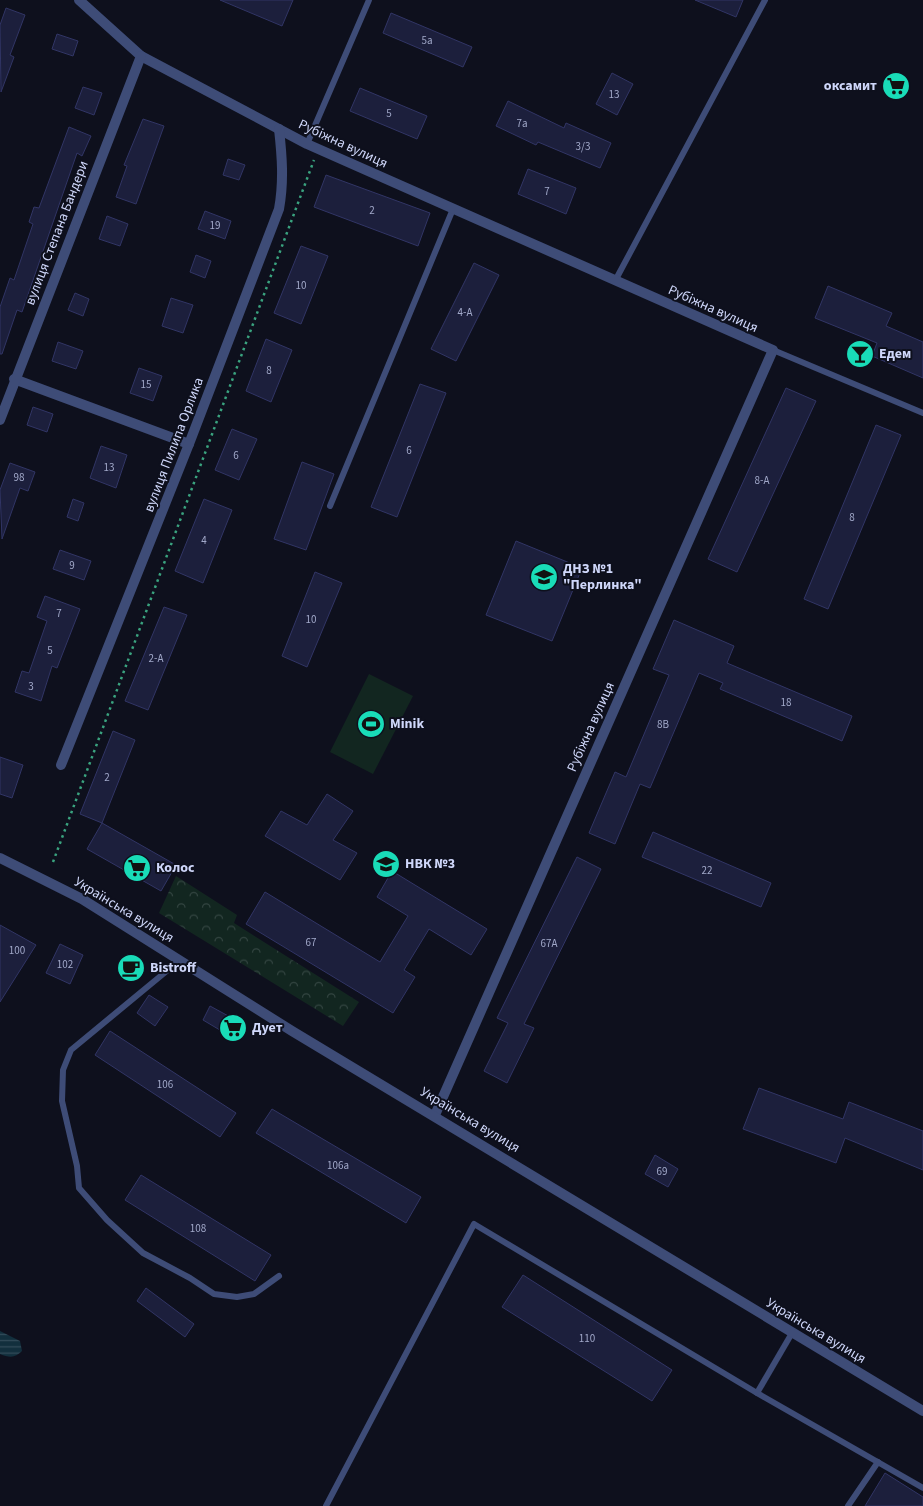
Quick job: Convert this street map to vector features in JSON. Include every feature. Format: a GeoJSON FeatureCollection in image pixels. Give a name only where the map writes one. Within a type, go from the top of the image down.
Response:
{"type":"FeatureCollection","features":[{"type":"Feature","properties":{"kind":"street","name":"Рубіжна вулиця"},"geometry":{"type":"LineString","coordinates":[[82,2],[141,56],[307,144],[773,350],[435,1115]]}},
{"type":"Feature","properties":{"kind":"street","name":"вулиця Степана Бандери"},"geometry":{"type":"LineString","coordinates":[[0,420],[14,379],[141,56]]}},
{"type":"Feature","properties":{"kind":"street","name":"вулиця Пилипа Орлика"},"geometry":{"type":"LineString","coordinates":[[61,765],[189,444],[279,209],[283,188],[283,164],[279,129]]}},
{"type":"Feature","properties":{"kind":"street"},"geometry":{"type":"LineString","coordinates":[[14,379],[189,444]]}},
{"type":"Feature","properties":{"kind":"street","name":"Українська вулиця"},"geometry":{"type":"LineString","coordinates":[[0,858],[82,900],[292,1030],[923,1411]]}},
{"type":"Feature","properties":{"kind":"lane"},"geometry":{"type":"LineString","coordinates":[[307,144],[369,0]]}},
{"type":"Feature","properties":{"kind":"lane"},"geometry":{"type":"LineString","coordinates":[[615,281],[765,0]]}},
{"type":"Feature","properties":{"kind":"lane"},"geometry":{"type":"LineString","coordinates":[[330,506],[453,209]]}},
{"type":"Feature","properties":{"kind":"lane","name":"Рубіжна вулиця"},"geometry":{"type":"LineString","coordinates":[[773,350],[923,413]]}},
{"type":"Feature","properties":{"kind":"lane"},"geometry":{"type":"LineString","coordinates":[[180,960],[70,1050],[63,1070],[62,1101],[77,1166],[79,1188],[106,1220],[143,1253],[190,1278],[214,1294],[237,1297],[254,1294],[279,1276]]}},
{"type":"Feature","properties":{"kind":"lane"},"geometry":{"type":"LineString","coordinates":[[326,1506],[474,1224],[757,1393],[923,1488]]}},
{"type":"Feature","properties":{"kind":"lane"},"geometry":{"type":"LineString","coordinates":[[757,1393],[792,1333]]}},
{"type":"Feature","properties":{"kind":"lane"},"geometry":{"type":"LineString","coordinates":[[848,1506],[878,1462]]}},
{"type":"Feature","properties":{"kind":"path"},"geometry":{"type":"LineString","coordinates":[[53,862],[318,149]]}},
{"type":"Feature","properties":{"kind":"green space","name":"Minik"},"geometry":{"type":"Polygon","coordinates":[[[369,674],[413,696],[373,774],[330,752],[369,674]]]}},
{"type":"Feature","properties":{"kind":"green space"},"geometry":{"type":"Polygon","coordinates":[[[176,876],[237,915],[234,923],[359,1002],[343,1026],[159,913],[176,876]]]}},
{"type":"Feature","properties":{"kind":"water"},"geometry":{"type":"Polygon","coordinates":[[[0,1331],[20,1341],[22,1351],[12,1357],[0,1354],[0,1331]]]}},
{"type":"Feature","properties":{"kind":"building"},"geometry":{"type":"Polygon","coordinates":[[[220,0],[293,0],[282,26],[220,0]]]}},
{"type":"Feature","properties":{"kind":"building"},"geometry":{"type":"Polygon","coordinates":[[[695,0],[743,0],[736,17],[695,0]]]}},
{"type":"Feature","properties":{"kind":"building"},"geometry":{"type":"Polygon","coordinates":[[[6,8],[25,15],[10,55],[14,57],[1,92],[0,25],[6,8]]]}},
{"type":"Feature","properties":{"kind":"building"},"geometry":{"type":"Polygon","coordinates":[[[391,13],[472,47],[463,67],[383,33],[391,13]]]}},
{"type":"Feature","properties":{"kind":"building"},"geometry":{"type":"Polygon","coordinates":[[[57,34],[78,41],[73,56],[52,49],[57,34]]]}},
{"type":"Feature","properties":{"kind":"building"},"geometry":{"type":"Polygon","coordinates":[[[612,73],[633,84],[617,115],[596,104],[612,73]]]}},
{"type":"Feature","properties":{"kind":"building"},"geometry":{"type":"Polygon","coordinates":[[[83,87],[102,93],[94,115],[75,108],[83,87]]]}},
{"type":"Feature","properties":{"kind":"building"},"geometry":{"type":"Polygon","coordinates":[[[360,88],[427,116],[417,139],[350,111],[360,88]]]}},
{"type":"Feature","properties":{"kind":"building"},"geometry":{"type":"Polygon","coordinates":[[[508,101],[564,128],[566,123],[611,143],[600,168],[538,142],[536,145],[496,126],[508,101]]]}},
{"type":"Feature","properties":{"kind":"building"},"geometry":{"type":"Polygon","coordinates":[[[143,119],[164,126],[136,204],[116,197],[127,166],[124,165],[143,119]]]}},
{"type":"Feature","properties":{"kind":"building"},"geometry":{"type":"Polygon","coordinates":[[[69,127],[91,136],[82,156],[77,153],[22,312],[17,310],[2,354],[0,354],[0,307],[10,278],[14,280],[33,224],[29,222],[34,207],[39,208],[69,127]]]}},
{"type":"Feature","properties":{"kind":"building"},"geometry":{"type":"Polygon","coordinates":[[[228,159],[245,165],[239,180],[223,175],[228,159]]]}},
{"type":"Feature","properties":{"kind":"building"},"geometry":{"type":"Polygon","coordinates":[[[528,169],[576,188],[566,214],[518,194],[528,169]]]}},
{"type":"Feature","properties":{"kind":"building"},"geometry":{"type":"Polygon","coordinates":[[[326,175],[430,213],[418,246],[314,207],[326,175]]]}},
{"type":"Feature","properties":{"kind":"building"},"geometry":{"type":"Polygon","coordinates":[[[205,211],[231,221],[225,239],[198,229],[205,211]]]}},
{"type":"Feature","properties":{"kind":"building"},"geometry":{"type":"Polygon","coordinates":[[[107,216],[128,224],[120,246],[99,239],[107,216]]]}},
{"type":"Feature","properties":{"kind":"building"},"geometry":{"type":"Polygon","coordinates":[[[301,246],[328,256],[301,324],[274,313],[301,246]]]}},
{"type":"Feature","properties":{"kind":"building"},"geometry":{"type":"Polygon","coordinates":[[[196,255],[211,261],[205,278],[190,272],[196,255]]]}},
{"type":"Feature","properties":{"kind":"building"},"geometry":{"type":"Polygon","coordinates":[[[474,263],[499,275],[456,361],[431,349],[474,263]]]}},
{"type":"Feature","properties":{"kind":"building"},"geometry":{"type":"Polygon","coordinates":[[[828,286],[892,313],[886,326],[923,342],[923,378],[872,356],[877,343],[815,318],[828,286]]]}},
{"type":"Feature","properties":{"kind":"building"},"geometry":{"type":"Polygon","coordinates":[[[75,293],[89,299],[83,316],[68,310],[75,293]]]}},
{"type":"Feature","properties":{"kind":"building"},"geometry":{"type":"Polygon","coordinates":[[[171,298],[193,305],[183,333],[162,326],[171,298]]]}},
{"type":"Feature","properties":{"kind":"building"},"geometry":{"type":"Polygon","coordinates":[[[266,339],[292,350],[271,402],[246,391],[266,339]]]}},
{"type":"Feature","properties":{"kind":"building"},"geometry":{"type":"Polygon","coordinates":[[[58,342],[83,351],[76,369],[52,361],[58,342]]]}},
{"type":"Feature","properties":{"kind":"building"},"geometry":{"type":"Polygon","coordinates":[[[139,368],[162,376],[153,401],[130,393],[139,368]]]}},
{"type":"Feature","properties":{"kind":"building"},"geometry":{"type":"Polygon","coordinates":[[[420,384],[446,393],[397,517],[371,507],[420,384]]]}},
{"type":"Feature","properties":{"kind":"building"},"geometry":{"type":"Polygon","coordinates":[[[786,388],[816,401],[737,572],[708,559],[786,388]]]}},
{"type":"Feature","properties":{"kind":"building"},"geometry":{"type":"Polygon","coordinates":[[[33,407],[53,414],[47,432],[27,425],[33,407]]]}},
{"type":"Feature","properties":{"kind":"building"},"geometry":{"type":"Polygon","coordinates":[[[876,425],[901,435],[828,609],[804,599],[876,425]]]}},
{"type":"Feature","properties":{"kind":"building"},"geometry":{"type":"Polygon","coordinates":[[[232,429],[257,439],[239,480],[215,470],[232,429]]]}},
{"type":"Feature","properties":{"kind":"building"},"geometry":{"type":"Polygon","coordinates":[[[101,446],[127,455],[116,488],[90,478],[101,446]]]}},
{"type":"Feature","properties":{"kind":"building"},"geometry":{"type":"Polygon","coordinates":[[[302,462],[334,474],[306,550],[274,539],[302,462]]]}},
{"type":"Feature","properties":{"kind":"building"},"geometry":{"type":"Polygon","coordinates":[[[10,463],[35,472],[28,491],[20,488],[2,539],[0,490],[10,463]]]}},
{"type":"Feature","properties":{"kind":"building"},"geometry":{"type":"Polygon","coordinates":[[[73,499],[84,503],[78,521],[67,517],[73,499]]]}},
{"type":"Feature","properties":{"kind":"building"},"geometry":{"type":"Polygon","coordinates":[[[204,499],[232,510],[203,583],[175,571],[204,499]]]}},
{"type":"Feature","properties":{"kind":"building"},"geometry":{"type":"Polygon","coordinates":[[[516,541],[582,568],[552,641],[486,615],[516,541]]]}},
{"type":"Feature","properties":{"kind":"building"},"geometry":{"type":"Polygon","coordinates":[[[60,550],[91,561],[84,580],[53,569],[60,550]]]}},
{"type":"Feature","properties":{"kind":"building"},"geometry":{"type":"Polygon","coordinates":[[[315,572],[342,583],[307,667],[282,656],[315,572]]]}},
{"type":"Feature","properties":{"kind":"building"},"geometry":{"type":"Polygon","coordinates":[[[45,596],[80,609],[57,668],[52,666],[41,701],[15,692],[22,671],[29,673],[47,621],[37,617],[45,596]]]}},
{"type":"Feature","properties":{"kind":"building"},"geometry":{"type":"Polygon","coordinates":[[[164,607],[187,615],[148,710],[125,701],[164,607]]]}},
{"type":"Feature","properties":{"kind":"building"},"geometry":{"type":"Polygon","coordinates":[[[674,620],[734,646],[727,663],[852,716],[842,741],[720,689],[723,683],[699,673],[650,788],[640,784],[615,844],[589,833],[615,772],[626,777],[669,675],[653,669],[674,620]]]}},
{"type":"Feature","properties":{"kind":"building"},"geometry":{"type":"Polygon","coordinates":[[[113,731],[135,740],[102,823],[80,814],[113,731]]]}},
{"type":"Feature","properties":{"kind":"building"},"geometry":{"type":"Polygon","coordinates":[[[0,757],[23,765],[12,798],[0,794],[0,757]]]}},
{"type":"Feature","properties":{"kind":"building"},"geometry":{"type":"Polygon","coordinates":[[[327,794],[353,811],[333,840],[357,853],[340,880],[265,836],[281,811],[307,825],[327,794]]]}},
{"type":"Feature","properties":{"kind":"building"},"geometry":{"type":"Polygon","coordinates":[[[102,823],[176,865],[161,891],[87,849],[102,823]]]}},
{"type":"Feature","properties":{"kind":"building"},"geometry":{"type":"Polygon","coordinates":[[[653,832],[771,883],[761,907],[642,857],[653,832]]]}},
{"type":"Feature","properties":{"kind":"building"},"geometry":{"type":"Polygon","coordinates":[[[577,857],[601,869],[524,1024],[534,1028],[507,1083],[484,1071],[508,1023],[497,1018],[577,857]]]}},
{"type":"Feature","properties":{"kind":"building"},"geometry":{"type":"Polygon","coordinates":[[[392,871],[487,929],[471,955],[429,929],[404,970],[415,977],[393,1013],[246,924],[265,892],[380,962],[408,916],[377,897],[392,871]]]}},
{"type":"Feature","properties":{"kind":"building"},"geometry":{"type":"Polygon","coordinates":[[[0,925],[36,945],[0,1002],[0,925]]]}},
{"type":"Feature","properties":{"kind":"building"},"geometry":{"type":"Polygon","coordinates":[[[60,944],[83,955],[70,984],[46,973],[60,944]]]}},
{"type":"Feature","properties":{"kind":"building","name":"Bistroff"},"geometry":{"type":"Polygon","coordinates":[[[129,956],[143,965],[130,980],[119,972],[129,956]]]}},
{"type":"Feature","properties":{"kind":"building"},"geometry":{"type":"Polygon","coordinates":[[[149,995],[168,1007],[155,1026],[137,1013],[149,995]]]}},
{"type":"Feature","properties":{"kind":"building"},"geometry":{"type":"Polygon","coordinates":[[[210,1006],[243,1024],[235,1039],[203,1020],[210,1006]]]}},
{"type":"Feature","properties":{"kind":"building"},"geometry":{"type":"Polygon","coordinates":[[[110,1031],[236,1113],[220,1137],[95,1055],[110,1031]]]}},
{"type":"Feature","properties":{"kind":"building"},"geometry":{"type":"Polygon","coordinates":[[[759,1088],[843,1119],[849,1102],[923,1131],[923,1170],[845,1138],[836,1163],[743,1129],[759,1088]]]}},
{"type":"Feature","properties":{"kind":"building"},"geometry":{"type":"Polygon","coordinates":[[[272,1109],[421,1197],[406,1223],[256,1133],[272,1109]]]}},
{"type":"Feature","properties":{"kind":"building"},"geometry":{"type":"Polygon","coordinates":[[[655,1155],[678,1169],[668,1187],[645,1174],[655,1155]]]}},
{"type":"Feature","properties":{"kind":"building"},"geometry":{"type":"Polygon","coordinates":[[[141,1175],[271,1255],[255,1281],[125,1200],[141,1175]]]}},
{"type":"Feature","properties":{"kind":"building"},"geometry":{"type":"Polygon","coordinates":[[[523,1275],[672,1370],[652,1401],[502,1307],[523,1275]]]}},
{"type":"Feature","properties":{"kind":"building"},"geometry":{"type":"Polygon","coordinates":[[[146,1288],[194,1324],[185,1337],[137,1301],[146,1288]]]}},
{"type":"Feature","properties":{"kind":"building"},"geometry":{"type":"Polygon","coordinates":[[[885,1473],[923,1497],[923,1506],[865,1506],[885,1473]]]}},
{"type":"Feature","properties":{"kind":"place","name":"оксамит"},"geometry":{"type":"Point","coordinates":[896,86]}},
{"type":"Feature","properties":{"kind":"place","name":"Едем"},"geometry":{"type":"Point","coordinates":[860,354]}},
{"type":"Feature","properties":{"kind":"place","name":"ДНЗ №1 \"Перлинка\""},"geometry":{"type":"Point","coordinates":[544,577]}},
{"type":"Feature","properties":{"kind":"place","name":"Minik"},"geometry":{"type":"Point","coordinates":[371,724]}},
{"type":"Feature","properties":{"kind":"place","name":"НВК №3"},"geometry":{"type":"Point","coordinates":[386,864]}},
{"type":"Feature","properties":{"kind":"place","name":"Колос"},"geometry":{"type":"Point","coordinates":[137,868]}},
{"type":"Feature","properties":{"kind":"place","name":"Bistroff"},"geometry":{"type":"Point","coordinates":[131,968]}},
{"type":"Feature","properties":{"kind":"place","name":"Дует"},"geometry":{"type":"Point","coordinates":[233,1028]}}]}
